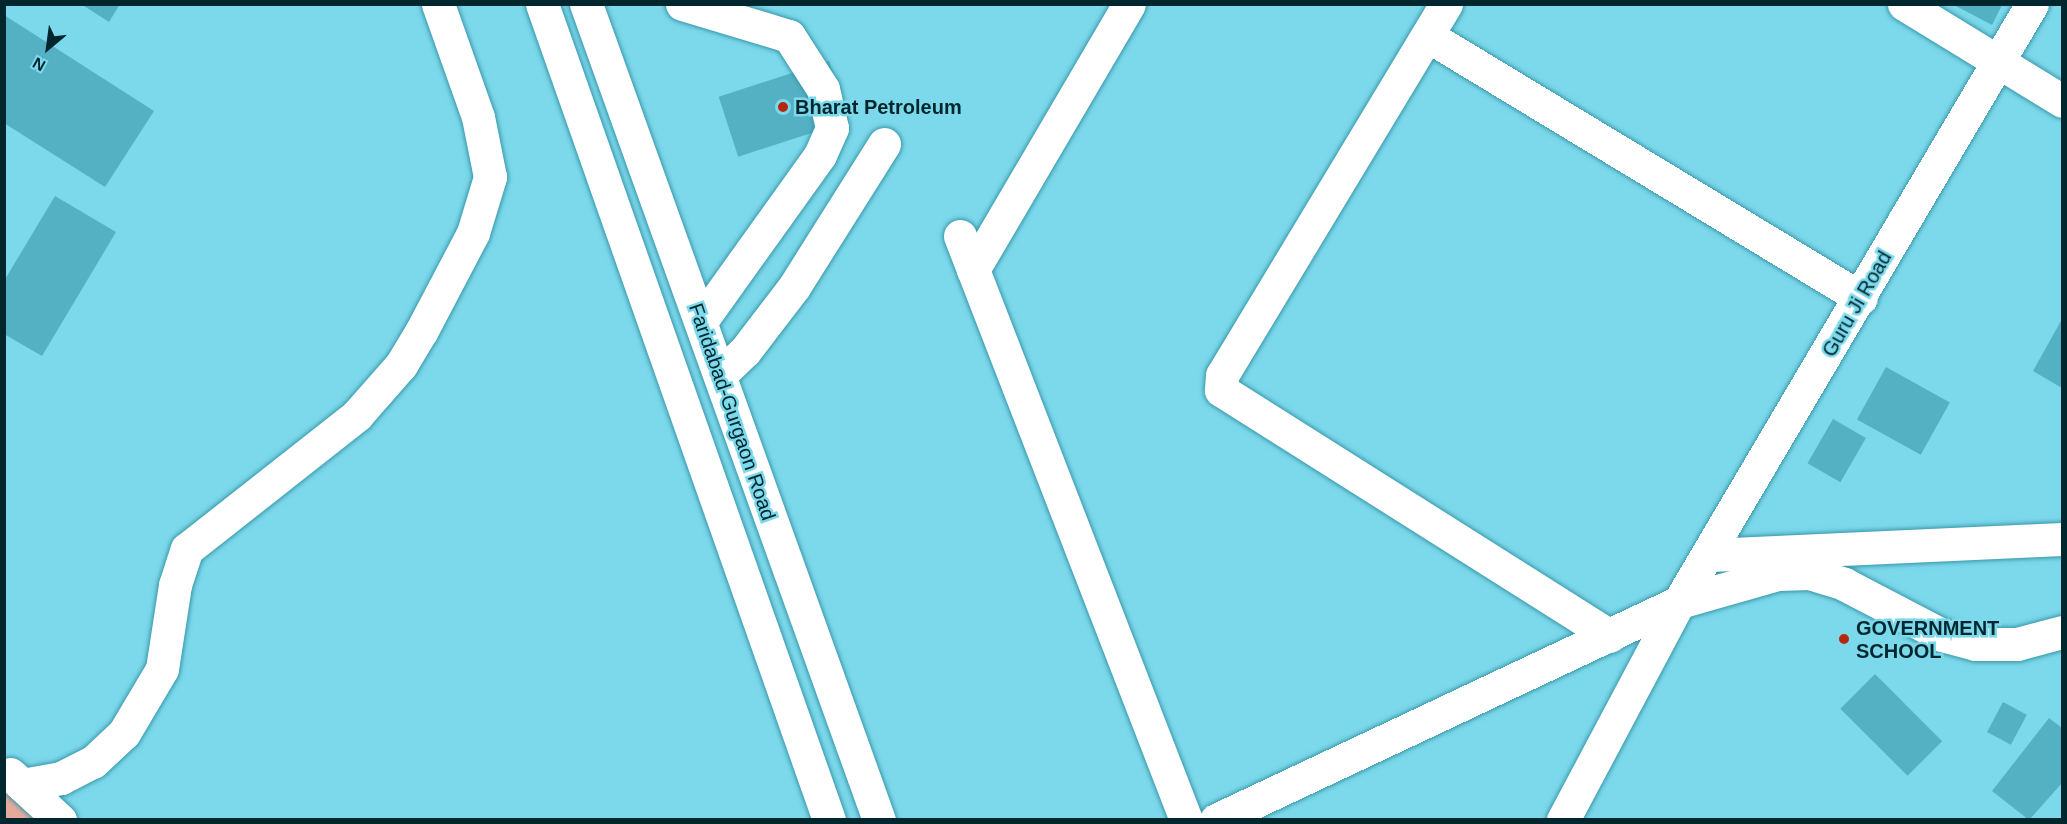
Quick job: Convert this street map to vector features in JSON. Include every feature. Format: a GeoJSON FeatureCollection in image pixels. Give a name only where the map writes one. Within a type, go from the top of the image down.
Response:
{"type":"FeatureCollection","features":[{"type":"Feature","properties":{"kind":"street"},"geometry":{"type":"LineString","coordinates":[[13,777],[61,778],[93,762],[124,733],[162,669],[175,585],[188,549],[357,415],[401,365],[421,332],[472,233],[490,177],[478,117],[438,4]]}},
{"type":"Feature","properties":{"kind":"street"},"geometry":{"type":"LineString","coordinates":[[542,4],[829,819]]}},
{"type":"Feature","properties":{"kind":"street","name":"Faridabad-Gurgaon Road"},"geometry":{"type":"LineString","coordinates":[[585,4],[702,321],[879,819]]}},
{"type":"Feature","properties":{"kind":"street"},"geometry":{"type":"LineString","coordinates":[[682,4],[789,36],[823,89],[832,128],[820,155],[702,321]]}},
{"type":"Feature","properties":{"kind":"street"},"geometry":{"type":"LineString","coordinates":[[973,270],[1130,4]]}},
{"type":"Feature","properties":{"kind":"street"},"geometry":{"type":"LineString","coordinates":[[1446,4],[1222,375],[1221,390],[1610,636]]}},
{"type":"Feature","properties":{"kind":"street"},"geometry":{"type":"LineString","coordinates":[[1904,4],[1999,60],[2062,101]]}},
{"type":"Feature","properties":{"kind":"street","name":"Guru Ji Road"},"geometry":{"type":"LineString","coordinates":[[1563,819],[1679,602],[1710,555],[2032,4]]}},
{"type":"Feature","properties":{"kind":"street"},"geometry":{"type":"LineString","coordinates":[[1428,36],[1861,298]]}},
{"type":"Feature","properties":{"kind":"street"},"geometry":{"type":"LineString","coordinates":[[721,374],[745,351],[794,287],[884,144]]}},
{"type":"Feature","properties":{"kind":"street"},"geometry":{"type":"LineString","coordinates":[[960,236],[1186,819]]}},
{"type":"Feature","properties":{"kind":"street"},"geometry":{"type":"LineString","coordinates":[[1710,555],[2062,539]]}},
{"type":"Feature","properties":{"kind":"street"},"geometry":{"type":"LineString","coordinates":[[1216,819],[1679,602],[1778,574],[1809,573],[1942,635],[1975,644],[2017,644],[2062,632]]}},
{"type":"Feature","properties":{"kind":"street"},"geometry":{"type":"LineString","coordinates":[[13,777],[60,819]]}},
{"type":"Feature","properties":{"kind":"shaded area"},"geometry":{"type":"Polygon","coordinates":[[[5,786],[42,819],[5,819],[5,786]]]}},
{"type":"Feature","properties":{"kind":"building"},"geometry":{"type":"Polygon","coordinates":[[[81,4],[120,4],[109,22],[81,4]]]}},
{"type":"Feature","properties":{"kind":"building"},"geometry":{"type":"Polygon","coordinates":[[[1954,5],[2002,5],[1992,25],[1954,5]]]}},
{"type":"Feature","properties":{"kind":"building"},"geometry":{"type":"Polygon","coordinates":[[[4,15],[154,111],[105,187],[4,123],[4,15]]]}},
{"type":"Feature","properties":{"kind":"building","name":"Bharat Petroleum"},"geometry":{"type":"Polygon","coordinates":[[[829,61],[848,121],[738,157],[719,97],[829,61]]]}},
{"type":"Feature","properties":{"kind":"building"},"geometry":{"type":"Polygon","coordinates":[[[55,196],[116,232],[42,356],[4,334],[4,281],[55,196]]]}},
{"type":"Feature","properties":{"kind":"building"},"geometry":{"type":"Polygon","coordinates":[[[2062,319],[2062,388],[2033,371],[2062,319]]]}},
{"type":"Feature","properties":{"kind":"building"},"geometry":{"type":"Polygon","coordinates":[[[1886,367],[1950,402],[1921,455],[1857,419],[1886,367]]]}},
{"type":"Feature","properties":{"kind":"building"},"geometry":{"type":"Polygon","coordinates":[[[1833,419],[1866,438],[1840,482],[1808,463],[1833,419]]]}},
{"type":"Feature","properties":{"kind":"building"},"geometry":{"type":"Polygon","coordinates":[[[1875,674],[1942,741],[1908,776],[1840,709],[1875,674]]]}},
{"type":"Feature","properties":{"kind":"building"},"geometry":{"type":"Polygon","coordinates":[[[2003,702],[2027,715],[2011,745],[1987,732],[2003,702]]]}},
{"type":"Feature","properties":{"kind":"building"},"geometry":{"type":"Polygon","coordinates":[[[2049,718],[2062,728],[2062,783],[2029,820],[1992,791],[2049,718]]]}},
{"type":"Feature","properties":{"kind":"place","name":"Bharat Petroleum"},"geometry":{"type":"Point","coordinates":[783,107]}},
{"type":"Feature","properties":{"kind":"place","name":"GOVERNMENT SCHOOL"},"geometry":{"type":"Point","coordinates":[1844,639]}}]}
